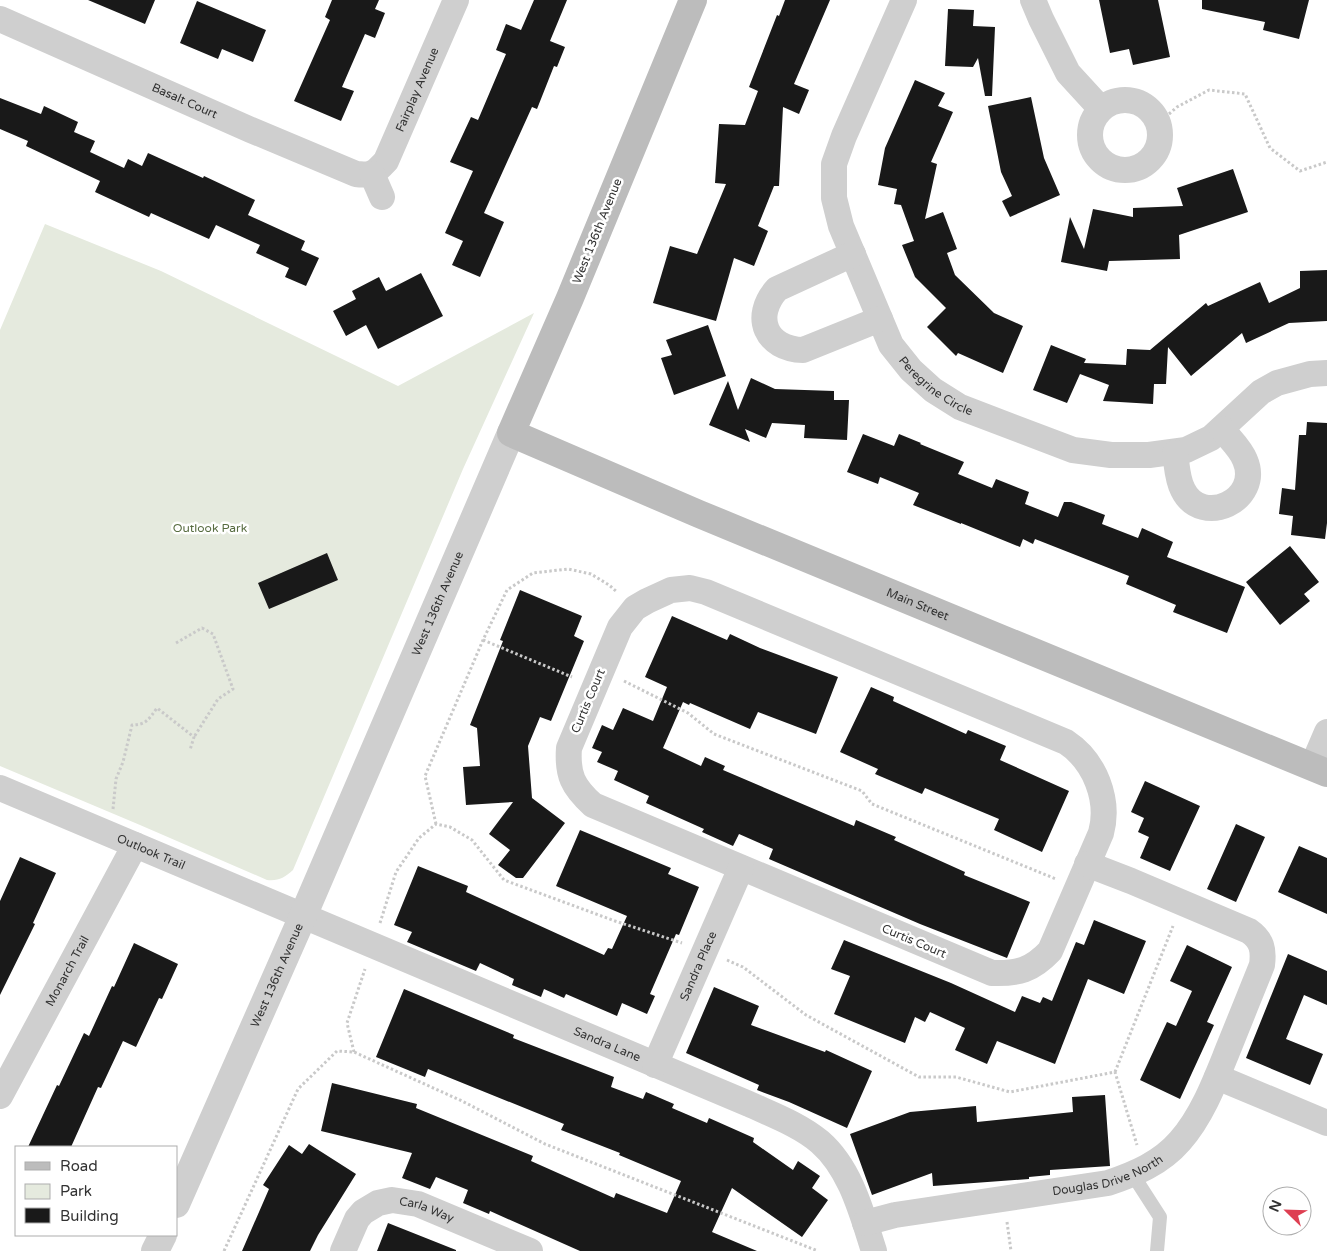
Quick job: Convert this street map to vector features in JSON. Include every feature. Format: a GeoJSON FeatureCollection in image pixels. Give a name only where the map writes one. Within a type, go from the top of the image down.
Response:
{"type":"FeatureCollection","features":[{"type":"Feature","properties":{"kind":"main road","name":"West 136th Avenue"},"geometry":{"type":"LineString","coordinates":[[510,434],[570,298],[693,0]]}},
{"type":"Feature","properties":{"kind":"main road","name":"Main Street"},"geometry":{"type":"LineString","coordinates":[[510,434],[1319,770]]}},
{"type":"Feature","properties":{"kind":"street","name":"Fairplay Avenue"},"geometry":{"type":"LineString","coordinates":[[377,185],[377,171],[386,161],[456,0]]}},
{"type":"Feature","properties":{"kind":"street","name":"Peregrine Circle"},"geometry":{"type":"LineString","coordinates":[[904,0],[844,136],[834,164],[834,198],[841,226],[891,345],[911,370],[933,390],[960,407],[1073,450],[1111,455],[1149,456],[1186,450],[1211,438],[1261,392],[1277,383],[1303,376],[1327,373]]}},
{"type":"Feature","properties":{"kind":"street"},"geometry":{"type":"LineString","coordinates":[[1034,0],[1041,19],[1068,73],[1101,109]]}},
{"type":"Feature","properties":{"kind":"street","name":"Basalt Court"},"geometry":{"type":"LineString","coordinates":[[0,19],[356,174],[368,175],[377,185]]}},
{"type":"Feature","properties":{"kind":"street"},"geometry":{"type":"LineString","coordinates":[[852,254],[777,289],[769,298],[765,307],[764,323],[770,335],[779,344],[791,349],[803,350],[880,319]]}},
{"type":"Feature","properties":{"kind":"street"},"geometry":{"type":"LineString","coordinates":[[1175,453],[1180,484],[1184,493],[1193,502],[1217,508],[1230,504],[1240,495],[1246,484],[1248,471],[1245,459],[1222,429]]}},
{"type":"Feature","properties":{"kind":"street","name":"West 136th Avenue"},"geometry":{"type":"LineString","coordinates":[[178,1199],[303,916],[510,434]]}},
{"type":"Feature","properties":{"kind":"street","name":"Curtis Court"},"geometry":{"type":"LineString","coordinates":[[690,588],[706,592],[1066,742],[1089,764],[1098,783],[1104,805],[1104,822],[1050,951],[1040,962],[1025,970],[1010,974],[992,973],[593,805],[579,793],[570,776],[568,764],[569,748],[601,670],[620,627],[635,608],[671,590],[690,588]]}},
{"type":"Feature","properties":{"kind":"street"},"geometry":{"type":"LineString","coordinates":[[1319,770],[1327,732]]}},
{"type":"Feature","properties":{"kind":"street","name":"Outlook Trail"},"geometry":{"type":"LineString","coordinates":[[0,788],[303,916]]}},
{"type":"Feature","properties":{"kind":"street","name":"Monarch Trail"},"geometry":{"type":"LineString","coordinates":[[0,1096],[135,845]]}},
{"type":"Feature","properties":{"kind":"street","name":"Sandra Place"},"geometry":{"type":"LineString","coordinates":[[655,1065],[741,868]]}},
{"type":"Feature","properties":{"kind":"street"},"geometry":{"type":"LineString","coordinates":[[1083,876],[1131,881],[1249,930],[1257,937],[1264,949],[1262,965],[1217,1077],[1327,1124]]}},
{"type":"Feature","properties":{"kind":"street","name":"Sandra Lane"},"geometry":{"type":"LineString","coordinates":[[303,916],[797,1127],[820,1142],[836,1159],[845,1173],[865,1223]]}},
{"type":"Feature","properties":{"kind":"street","name":"Douglas Drive North"},"geometry":{"type":"LineString","coordinates":[[865,1223],[895,1215],[1108,1183],[1138,1172],[1158,1160],[1180,1142],[1197,1118],[1217,1077]]}},
{"type":"Feature","properties":{"kind":"street","name":"Carla Way"},"geometry":{"type":"LineString","coordinates":[[343,1251],[357,1219],[363,1212],[378,1203],[392,1200],[418,1204],[530,1251]]}},
{"type":"Feature","properties":{"kind":"street"},"geometry":{"type":"LineString","coordinates":[[865,1223],[874,1251]]}},
{"type":"Feature","properties":{"kind":"street"},"geometry":{"type":"LineString","coordinates":[[156,1251],[163,1236]]}},
{"type":"Feature","properties":{"kind":"lane"},"geometry":{"type":"LineString","coordinates":[[1138,1172],[1160,1217],[1157,1251]]}},
{"type":"Feature","properties":{"kind":"path"},"geometry":{"type":"LineString","coordinates":[[1169,114],[1177,107],[1209,90],[1245,94],[1270,148],[1300,171],[1327,162]]}},
{"type":"Feature","properties":{"kind":"path"},"geometry":{"type":"LineString","coordinates":[[436,824],[425,776],[483,640],[507,590],[533,573],[568,569],[591,574],[609,584],[635,608]]}},
{"type":"Feature","properties":{"kind":"path"},"geometry":{"type":"LineString","coordinates":[[176,643],[202,628],[213,634],[234,689],[218,699],[194,738],[190,750]]}},
{"type":"Feature","properties":{"kind":"path"},"geometry":{"type":"LineString","coordinates":[[483,640],[576,678],[601,670],[688,713],[714,734],[862,791],[872,804],[1083,876]]}},
{"type":"Feature","properties":{"kind":"path"},"geometry":{"type":"LineString","coordinates":[[110,834],[116,779],[123,762],[132,725],[141,725],[149,720],[157,708],[194,738]]}},
{"type":"Feature","properties":{"kind":"path"},"geometry":{"type":"LineString","coordinates":[[354,1052],[347,1022],[396,872],[419,838],[436,824]]}},
{"type":"Feature","properties":{"kind":"path"},"geometry":{"type":"LineString","coordinates":[[436,824],[450,827],[472,840],[504,880],[615,921],[705,951],[743,967],[806,1015],[919,1077],[956,1078],[1010,1092],[1115,1072]]}},
{"type":"Feature","properties":{"kind":"path"},"geometry":{"type":"LineString","coordinates":[[1138,1172],[1115,1072],[1183,903]]}},
{"type":"Feature","properties":{"kind":"path"},"geometry":{"type":"LineString","coordinates":[[224,1251],[298,1089],[337,1051],[354,1052],[462,1101],[544,1144],[818,1251]]}},
{"type":"Feature","properties":{"kind":"green space","name":"Outlook Park"},"geometry":{"type":"Polygon","coordinates":[[[45,224],[161,271],[398,386],[534,313],[463,469],[293,870],[281,878],[267,880],[0,766],[0,330],[45,224]]]}},
{"type":"Feature","properties":{"kind":"building"},"geometry":{"type":"Polygon","coordinates":[[[88,0],[155,0],[145,24],[88,0]]]}},
{"type":"Feature","properties":{"kind":"building"},"geometry":{"type":"Polygon","coordinates":[[[332,0],[379,0],[375,9],[385,13],[375,38],[365,34],[342,87],[354,91],[341,121],[294,101],[330,20],[325,17],[332,0]]]}},
{"type":"Feature","properties":{"kind":"building"},"geometry":{"type":"Polygon","coordinates":[[[534,0],[567,0],[550,41],[565,47],[557,67],[554,66],[537,109],[532,107],[484,213],[504,222],[480,277],[452,265],[463,241],[445,233],[473,171],[450,162],[471,117],[478,120],[506,54],[496,50],[506,24],[521,30],[534,0]]]}},
{"type":"Feature","properties":{"kind":"building"},"geometry":{"type":"Polygon","coordinates":[[[785,0],[830,0],[794,84],[809,90],[799,114],[783,107],[779,186],[774,186],[758,226],[768,231],[754,266],[734,258],[716,321],[653,303],[670,246],[697,254],[726,184],[715,183],[719,124],[745,125],[758,91],[749,87],[777,15],[779,16],[785,0]]]}},
{"type":"Feature","properties":{"kind":"building"},"geometry":{"type":"Polygon","coordinates":[[[1099,0],[1158,0],[1170,57],[1133,65],[1129,49],[1110,53],[1099,0]]]}},
{"type":"Feature","properties":{"kind":"building"},"geometry":{"type":"Polygon","coordinates":[[[1202,0],[1309,0],[1299,39],[1263,30],[1265,22],[1202,9],[1202,0]]]}},
{"type":"Feature","properties":{"kind":"building"},"geometry":{"type":"Polygon","coordinates":[[[197,1],[266,30],[253,62],[222,49],[218,59],[180,43],[197,1]]]}},
{"type":"Feature","properties":{"kind":"building"},"geometry":{"type":"Polygon","coordinates":[[[948,9],[974,10],[973,26],[995,27],[992,96],[985,96],[978,58],[973,67],[945,66],[948,9]]]}},
{"type":"Feature","properties":{"kind":"building"},"geometry":{"type":"Polygon","coordinates":[[[915,80],[945,93],[938,106],[953,112],[931,162],[937,164],[925,219],[943,212],[957,249],[947,253],[955,275],[994,313],[1023,326],[1003,373],[958,353],[956,356],[927,327],[946,308],[915,277],[902,245],[914,241],[901,205],[894,204],[897,189],[878,185],[885,148],[915,80]]]}},
{"type":"Feature","properties":{"kind":"building"},"geometry":{"type":"Polygon","coordinates":[[[1031,97],[1044,158],[1060,195],[1010,217],[1002,201],[1012,196],[1001,172],[988,106],[1031,97]]]}},
{"type":"Feature","properties":{"kind":"building"},"geometry":{"type":"Polygon","coordinates":[[[0,98],[41,114],[44,106],[78,122],[74,132],[95,141],[90,152],[124,168],[128,159],[142,166],[148,153],[255,200],[248,215],[305,241],[301,250],[319,258],[306,286],[285,277],[289,268],[256,253],[260,245],[216,225],[209,239],[151,213],[149,217],[95,192],[100,181],[26,146],[28,141],[0,129],[0,98]]]}},
{"type":"Feature","properties":{"kind":"building"},"geometry":{"type":"Polygon","coordinates":[[[1233,169],[1248,212],[1179,235],[1180,259],[1109,261],[1107,271],[1061,262],[1070,217],[1084,249],[1093,209],[1133,217],[1133,208],[1183,206],[1177,188],[1233,169]]]}},
{"type":"Feature","properties":{"kind":"building"},"geometry":{"type":"Polygon","coordinates":[[[1327,270],[1327,321],[1289,323],[1246,343],[1242,333],[1191,376],[1168,347],[1166,384],[1154,384],[1153,404],[1103,401],[1109,385],[1080,374],[1067,403],[1033,390],[1051,345],[1086,359],[1084,363],[1126,365],[1127,349],[1150,350],[1206,303],[1208,306],[1260,282],[1269,303],[1300,288],[1300,271],[1327,270]]]}},
{"type":"Feature","properties":{"kind":"building"},"geometry":{"type":"Polygon","coordinates":[[[421,273],[443,316],[378,349],[366,325],[346,336],[333,311],[356,299],[352,291],[379,277],[386,291],[421,273]]]}},
{"type":"Feature","properties":{"kind":"building"},"geometry":{"type":"Polygon","coordinates":[[[708,325],[726,376],[674,395],[661,358],[672,355],[666,340],[708,325]]]}},
{"type":"Feature","properties":{"kind":"building"},"geometry":{"type":"Polygon","coordinates":[[[751,378],[775,389],[834,391],[834,400],[849,400],[847,440],[804,438],[805,425],[772,423],[766,438],[745,429],[750,442],[709,425],[728,381],[738,410],[751,378]]]}},
{"type":"Feature","properties":{"kind":"building"},"geometry":{"type":"Polygon","coordinates":[[[1307,422],[1327,423],[1327,523],[1325,539],[1291,535],[1293,516],[1279,514],[1282,488],[1295,490],[1299,435],[1306,435],[1307,422]]]}},
{"type":"Feature","properties":{"kind":"building"},"geometry":{"type":"Polygon","coordinates":[[[863,434],[894,446],[899,434],[921,443],[964,462],[958,474],[992,488],[996,479],[1029,492],[1025,504],[1058,517],[1064,502],[1071,502],[1105,515],[1102,524],[1138,538],[1142,528],[1173,542],[1167,557],[1245,587],[1227,633],[1173,612],[1176,605],[1126,584],[1129,576],[1035,539],[1033,544],[1023,539],[1020,547],[913,505],[919,493],[880,477],[878,484],[847,472],[863,434]]]}},
{"type":"Feature","properties":{"kind":"building"},"geometry":{"type":"Polygon","coordinates":[[[1290,546],[1319,582],[1304,594],[1310,601],[1280,625],[1246,582],[1290,546]]]}},
{"type":"Feature","properties":{"kind":"building"},"geometry":{"type":"Polygon","coordinates":[[[327,553],[338,580],[269,609],[258,583],[327,553]]]}},
{"type":"Feature","properties":{"kind":"building"},"geometry":{"type":"Polygon","coordinates":[[[520,590],[582,616],[574,636],[584,641],[551,721],[540,717],[528,746],[532,798],[565,823],[523,878],[516,878],[498,865],[510,850],[489,834],[513,802],[466,805],[463,767],[480,766],[477,728],[470,725],[503,641],[500,640],[520,590]]]}},
{"type":"Feature","properties":{"kind":"building"},"geometry":{"type":"Polygon","coordinates":[[[672,616],[727,640],[730,634],[760,648],[838,677],[816,734],[758,712],[750,729],[690,703],[689,705],[683,702],[663,748],[701,766],[705,757],[725,766],[723,770],[854,826],[856,820],[896,837],[894,840],[965,872],[964,875],[1030,902],[1007,958],[920,924],[769,859],[773,849],[739,834],[733,846],[702,832],[704,829],[646,803],[649,796],[614,780],[618,771],[597,762],[602,752],[592,748],[602,725],[613,730],[623,708],[653,721],[667,687],[645,677],[672,616]]]}},
{"type":"Feature","properties":{"kind":"building"},"geometry":{"type":"Polygon","coordinates":[[[871,687],[894,697],[893,701],[966,734],[968,730],[1006,746],[1000,760],[1069,791],[1042,852],[994,830],[999,819],[925,788],[922,794],[875,774],[878,769],[840,752],[871,687]]]}},
{"type":"Feature","properties":{"kind":"building"},"geometry":{"type":"Polygon","coordinates":[[[1145,781],[1200,806],[1170,871],[1140,858],[1149,837],[1138,832],[1144,818],[1131,812],[1145,781]]]}},
{"type":"Feature","properties":{"kind":"building"},"geometry":{"type":"Polygon","coordinates":[[[1236,824],[1265,837],[1236,902],[1207,889],[1236,824]]]}},
{"type":"Feature","properties":{"kind":"building"},"geometry":{"type":"Polygon","coordinates":[[[580,830],[671,868],[668,874],[699,887],[679,935],[676,934],[650,994],[655,996],[647,1014],[622,1003],[617,1016],[566,994],[564,998],[544,989],[541,997],[512,985],[514,979],[480,963],[476,971],[407,942],[412,932],[394,925],[418,866],[468,886],[466,892],[604,955],[608,948],[612,949],[627,916],[556,886],[580,830]]]}},
{"type":"Feature","properties":{"kind":"building"},"geometry":{"type":"Polygon","coordinates":[[[1299,846],[1327,858],[1327,914],[1278,892],[1299,846]]]}},
{"type":"Feature","properties":{"kind":"building"},"geometry":{"type":"Polygon","coordinates":[[[20,857],[56,873],[33,923],[35,924],[0,995],[0,901],[20,857]]]}},
{"type":"Feature","properties":{"kind":"building"},"geometry":{"type":"Polygon","coordinates":[[[1094,920],[1146,941],[1124,994],[1088,979],[1055,1064],[997,1041],[987,1064],[955,1050],[965,1028],[930,1012],[925,1022],[915,1017],[905,1043],[834,1014],[850,976],[831,969],[844,940],[951,983],[1015,1012],[1022,996],[1040,1003],[1043,997],[1052,1001],[1076,942],[1084,945],[1094,920]]]}},
{"type":"Feature","properties":{"kind":"building"},"geometry":{"type":"Polygon","coordinates":[[[134,943],[178,964],[162,999],[159,998],[136,1047],[123,1041],[101,1088],[98,1087],[71,1146],[28,1146],[84,1033],[89,1036],[112,986],[114,987],[134,943]]]}},
{"type":"Feature","properties":{"kind":"building"},"geometry":{"type":"Polygon","coordinates":[[[1187,945],[1232,967],[1207,1022],[1214,1025],[1180,1099],[1140,1080],[1167,1022],[1176,1026],[1192,991],[1170,981],[1187,945]]]}},
{"type":"Feature","properties":{"kind":"building"},"geometry":{"type":"Polygon","coordinates":[[[1288,954],[1327,971],[1327,1005],[1304,995],[1286,1039],[1323,1054],[1310,1085],[1246,1058],[1288,954]]]}},
{"type":"Feature","properties":{"kind":"building"},"geometry":{"type":"Polygon","coordinates":[[[714,987],[759,1006],[751,1025],[825,1052],[826,1050],[872,1071],[847,1128],[757,1090],[759,1085],[686,1053],[714,987]]]}},
{"type":"Feature","properties":{"kind":"building"},"geometry":{"type":"Polygon","coordinates":[[[404,989],[514,1035],[513,1038],[614,1077],[611,1087],[643,1099],[646,1092],[674,1104],[672,1108],[707,1123],[709,1118],[754,1138],[753,1142],[793,1170],[798,1161],[820,1176],[812,1188],[828,1200],[802,1237],[732,1188],[712,1232],[757,1251],[580,1251],[490,1211],[489,1214],[463,1203],[468,1190],[436,1177],[430,1189],[402,1178],[412,1153],[321,1131],[332,1083],[417,1104],[416,1108],[533,1156],[531,1161],[614,1198],[616,1193],[667,1213],[681,1181],[619,1155],[620,1153],[561,1130],[564,1124],[428,1069],[425,1077],[376,1057],[404,989]]]}},
{"type":"Feature","properties":{"kind":"building"},"geometry":{"type":"Polygon","coordinates":[[[1105,1095],[1110,1166],[1050,1170],[1050,1175],[1029,1177],[1029,1179],[933,1186],[932,1173],[872,1195],[850,1134],[910,1112],[976,1106],[977,1122],[1073,1112],[1072,1097],[1105,1095]]]}},
{"type":"Feature","properties":{"kind":"building"},"geometry":{"type":"Polygon","coordinates":[[[309,1144],[356,1174],[310,1251],[242,1251],[269,1189],[263,1185],[289,1145],[302,1154],[309,1144]]]}},
{"type":"Feature","properties":{"kind":"building"},"geometry":{"type":"Polygon","coordinates":[[[388,1223],[456,1250],[456,1251],[377,1251],[388,1223]]]}}]}
